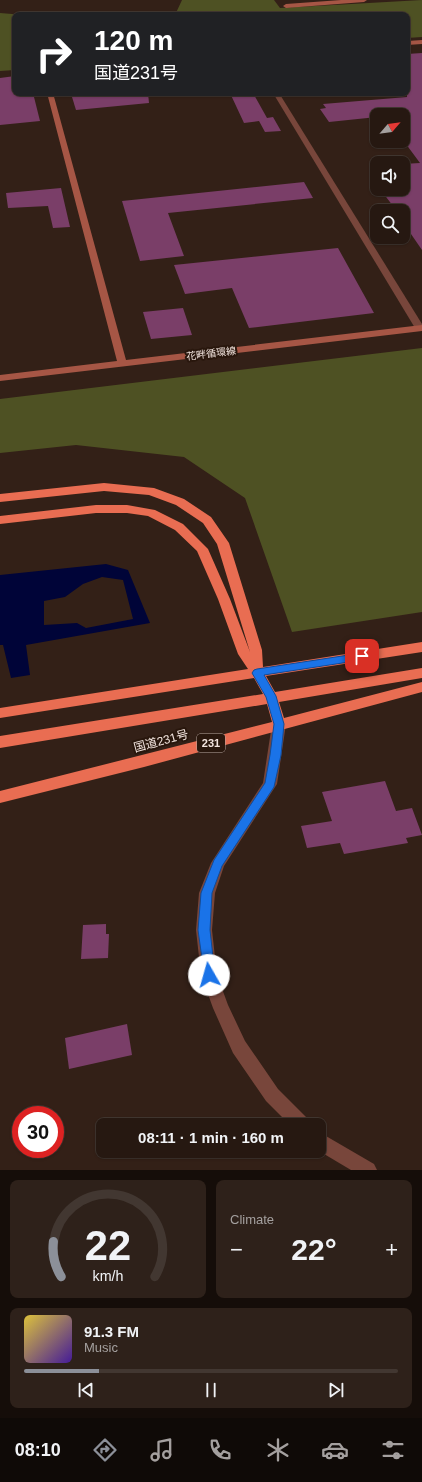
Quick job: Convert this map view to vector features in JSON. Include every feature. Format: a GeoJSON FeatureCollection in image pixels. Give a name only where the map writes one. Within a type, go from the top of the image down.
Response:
{"type":"FeatureCollection","features":[{"type":"Feature","properties":{"kind":"highway"},"geometry":{"type":"LineString","coordinates":[[0,498],[104,486],[150,491],[180,502],[207,520],[223,543],[256,650],[257,673]]}},
{"type":"Feature","properties":{"kind":"highway"},"geometry":{"type":"LineString","coordinates":[[0,520],[96,509],[128,509],[151,513],[179,527],[202,549],[224,599],[244,654],[271,696],[279,724]]}},
{"type":"Feature","properties":{"kind":"highway"},"geometry":{"type":"LineString","coordinates":[[0,713],[422,647]]}},
{"type":"Feature","properties":{"kind":"highway","name":"国道231号"},"geometry":{"type":"LineString","coordinates":[[0,742],[271,696],[422,673]]}},
{"type":"Feature","properties":{"kind":"highway","name":"国道231号"},"geometry":{"type":"LineString","coordinates":[[0,796],[144,761],[422,687]]}},
{"type":"Feature","properties":{"kind":"street"},"geometry":{"type":"LineString","coordinates":[[286,6],[364,0]]}},
{"type":"Feature","properties":{"kind":"street"},"geometry":{"type":"LineString","coordinates":[[410,43],[422,42]]}},
{"type":"Feature","properties":{"kind":"street"},"geometry":{"type":"LineString","coordinates":[[51,96],[122,364]]}},
{"type":"Feature","properties":{"kind":"street"},"geometry":{"type":"LineString","coordinates":[[278,96],[421,328]]}},
{"type":"Feature","properties":{"kind":"street","name":"花畔循環線"},"geometry":{"type":"LineString","coordinates":[[0,378],[421,328]]}},
{"type":"Feature","properties":{"kind":"street"},"geometry":{"type":"LineString","coordinates":[[279,724],[270,784],[218,863],[207,893],[204,930],[209,975],[221,1008],[239,1047],[272,1095],[295,1118]]}},
{"type":"Feature","properties":{"kind":"street"},"geometry":{"type":"LineString","coordinates":[[326,1146],[368,1170]]}},
{"type":"Feature","properties":{"kind":"green space"},"geometry":{"type":"Polygon","coordinates":[[[182,0],[274,0],[280,8],[422,0],[422,37],[410,38],[410,12],[176,12],[182,0]]]}},
{"type":"Feature","properties":{"kind":"green space"},"geometry":{"type":"Polygon","coordinates":[[[0,13],[12,14],[12,70],[0,71],[0,13]]]}},
{"type":"Feature","properties":{"kind":"green space"},"geometry":{"type":"Polygon","coordinates":[[[422,348],[422,612],[292,632],[245,498],[184,457],[76,445],[0,453],[0,399],[422,348]]]}},
{"type":"Feature","properties":{"kind":"shaded area"},"geometry":{"type":"Polygon","coordinates":[[[106,564],[128,570],[150,623],[26,645],[30,675],[11,678],[3,645],[0,645],[0,575],[106,564]],[[102,577],[83,584],[65,597],[44,601],[44,625],[77,623],[86,628],[133,619],[123,580],[102,577]]]}},
{"type":"Feature","properties":{"kind":"building"},"geometry":{"type":"Polygon","coordinates":[[[422,53],[422,250],[410,234],[410,204],[391,204],[385,196],[410,196],[410,164],[420,163],[409,148],[410,108],[370,108],[370,118],[329,122],[320,109],[326,108],[323,104],[410,96],[410,54],[422,53]]]}},
{"type":"Feature","properties":{"kind":"building"},"geometry":{"type":"Polygon","coordinates":[[[12,76],[12,96],[34,96],[40,121],[0,125],[0,78],[12,76]]]}},
{"type":"Feature","properties":{"kind":"building"},"geometry":{"type":"Polygon","coordinates":[[[148,96],[149,103],[76,110],[72,97],[148,96]]]}},
{"type":"Feature","properties":{"kind":"building"},"geometry":{"type":"Polygon","coordinates":[[[231,96],[255,96],[267,118],[273,117],[281,131],[265,132],[259,121],[244,123],[231,96]]]}},
{"type":"Feature","properties":{"kind":"building"},"geometry":{"type":"Polygon","coordinates":[[[304,182],[313,198],[168,213],[184,256],[140,261],[122,201],[304,182]]]}},
{"type":"Feature","properties":{"kind":"building"},"geometry":{"type":"Polygon","coordinates":[[[61,188],[70,227],[53,228],[48,206],[8,208],[6,193],[61,188]]]}},
{"type":"Feature","properties":{"kind":"building"},"geometry":{"type":"Polygon","coordinates":[[[338,248],[374,313],[249,328],[232,288],[185,294],[174,265],[338,248]]]}},
{"type":"Feature","properties":{"kind":"building"},"geometry":{"type":"Polygon","coordinates":[[[183,308],[192,335],[151,339],[143,312],[183,308]]]}},
{"type":"Feature","properties":{"kind":"building"},"geometry":{"type":"Polygon","coordinates":[[[385,781],[396,811],[412,808],[422,835],[406,838],[408,843],[344,854],[340,843],[307,848],[301,826],[332,821],[322,792],[385,781]]]}},
{"type":"Feature","properties":{"kind":"building"},"geometry":{"type":"Polygon","coordinates":[[[106,924],[106,934],[109,934],[108,958],[81,959],[83,925],[106,924]]]}},
{"type":"Feature","properties":{"kind":"building"},"geometry":{"type":"Polygon","coordinates":[[[127,1024],[132,1055],[69,1069],[65,1038],[127,1024]]]}},
{"type":"Feature","properties":{"kind":"route"},"geometry":{"type":"LineString","coordinates":[[209,975],[204,930],[207,893],[218,863],[270,784],[276,755],[279,724],[271,696],[257,673],[362,656]]}}]}
